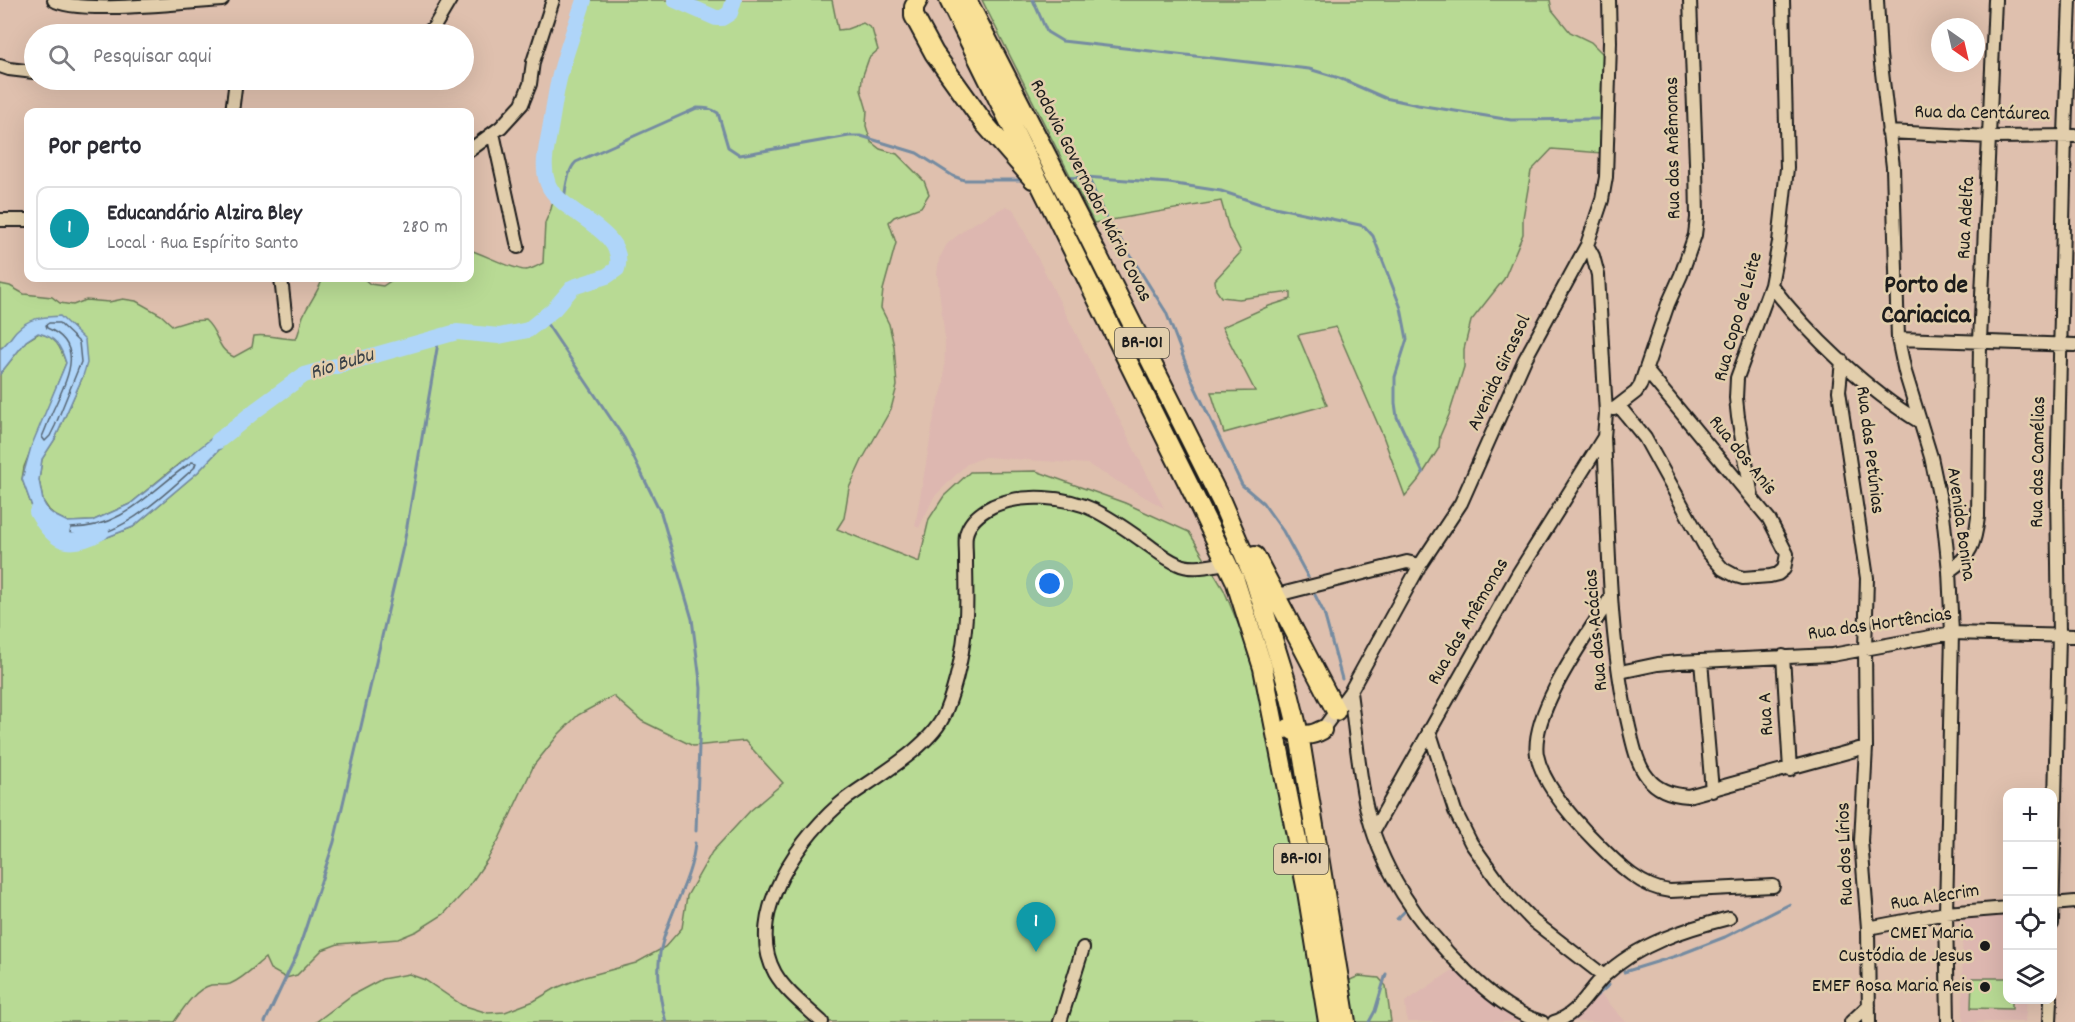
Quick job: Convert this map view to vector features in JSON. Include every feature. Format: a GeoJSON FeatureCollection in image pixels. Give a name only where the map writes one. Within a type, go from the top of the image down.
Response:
{"type":"FeatureCollection","features":[{"type":"Feature","properties":{"kind":"highway"},"geometry":{"type":"LineString","coordinates":[[918,0],[914,7],[914,16],[950,77],[1002,146],[1046,194]]}},
{"type":"Feature","properties":{"kind":"highway","name":"Rodovia Governador Mário Covas"},"geometry":{"type":"LineString","coordinates":[[949,0],[1227,563],[1243,601],[1270,697],[1329,1022]]}},
{"type":"Feature","properties":{"kind":"highway"},"geometry":{"type":"LineString","coordinates":[[961,0],[1020,120],[1037,138]]}},
{"type":"Feature","properties":{"kind":"highway","name":"Rodovia Governador Mário Covas"},"geometry":{"type":"LineString","coordinates":[[967,0],[1221,501],[1254,578],[1286,681],[1299,734],[1346,1022]]}},
{"type":"Feature","properties":{"kind":"highway"},"geometry":{"type":"LineString","coordinates":[[1221,501],[1238,523],[1336,711]]}},
{"type":"Feature","properties":{"kind":"highway"},"geometry":{"type":"LineString","coordinates":[[1243,601],[1251,604],[1254,609],[1281,718],[1286,726],[1299,734],[1309,735],[1322,730]]}},
{"type":"Feature","properties":{"kind":"highway"},"geometry":{"type":"LineString","coordinates":[[1306,779],[1314,748],[1322,730]]}},
{"type":"Feature","properties":{"kind":"street"},"geometry":{"type":"LineString","coordinates":[[54,0],[64,5],[85,6],[154,5],[222,0]]}},
{"type":"Feature","properties":{"kind":"street"},"geometry":{"type":"LineString","coordinates":[[436,24],[450,0]]}},
{"type":"Feature","properties":{"kind":"street"},"geometry":{"type":"LineString","coordinates":[[474,147],[509,121],[522,104],[530,84],[533,62],[553,0]]}},
{"type":"Feature","properties":{"kind":"street","name":"Avenida Girassol"},"geometry":{"type":"LineString","coordinates":[[1322,730],[1350,692],[1420,565],[1461,502],[1525,359],[1587,245],[1599,210],[1606,177],[1609,0]]}},
{"type":"Feature","properties":{"kind":"street","name":"Rua das Anêmonas"},"geometry":{"type":"LineString","coordinates":[[1606,413],[1636,392],[1695,235],[1696,164],[1690,0]]}},
{"type":"Feature","properties":{"kind":"street","name":"Rua Copo de Leite"},"geometry":{"type":"LineString","coordinates":[[1752,499],[1737,408],[1737,378],[1771,285],[1777,258],[1787,168],[1783,0]]}},
{"type":"Feature","properties":{"kind":"street","name":"Avenida Bonina"},"geometry":{"type":"LineString","coordinates":[[1877,0],[1880,55],[1893,167],[1898,339],[1900,353],[1931,457],[1943,514],[1949,571],[1952,633],[1946,913],[1948,1022]]}},
{"type":"Feature","properties":{"kind":"street","name":"Rua Adelfa"},"geometry":{"type":"LineString","coordinates":[[1949,571],[1963,561],[1976,538],[1980,341],[1995,0]]}},
{"type":"Feature","properties":{"kind":"street","name":"Rua das Camélias"},"geometry":{"type":"LineString","coordinates":[[2053,896],[2059,635],[2057,491],[2060,345],[2070,136],[2070,0]]}},
{"type":"Feature","properties":{"kind":"street"},"geometry":{"type":"LineString","coordinates":[[0,66],[24,71]]}},
{"type":"Feature","properties":{"kind":"street"},"geometry":{"type":"LineString","coordinates":[[232,108],[235,90]]}},
{"type":"Feature","properties":{"kind":"street","name":"Rua da Centáurea"},"geometry":{"type":"LineString","coordinates":[[1888,132],[1990,137],[2070,136]]}},
{"type":"Feature","properties":{"kind":"street"},"geometry":{"type":"LineString","coordinates":[[494,133],[518,247]]}},
{"type":"Feature","properties":{"kind":"street"},"geometry":{"type":"LineString","coordinates":[[0,220],[24,220]]}},
{"type":"Feature","properties":{"kind":"street","name":"Rua das Acácias"},"geometry":{"type":"LineString","coordinates":[[1587,245],[1593,256],[1598,275],[1606,413],[1611,597],[1623,699],[1635,751],[1646,776],[1656,787],[1688,796],[1790,770],[1866,747]]}},
{"type":"Feature","properties":{"kind":"street"},"geometry":{"type":"LineString","coordinates":[[281,282],[286,323]]}},
{"type":"Feature","properties":{"kind":"street","name":"Rua das Petúnias"},"geometry":{"type":"LineString","coordinates":[[1771,285],[1796,316],[1842,361],[1839,391],[1867,578],[1865,649]]}},
{"type":"Feature","properties":{"kind":"street"},"geometry":{"type":"LineString","coordinates":[[1898,339],[2075,345]]}},
{"type":"Feature","properties":{"kind":"street"},"geometry":{"type":"LineString","coordinates":[[1842,361],[1887,401],[1920,422]]}},
{"type":"Feature","properties":{"kind":"street","name":"Rua dos Anis"},"geometry":{"type":"LineString","coordinates":[[1619,406],[1645,438],[1707,552],[1723,569],[1743,578],[1778,574],[1784,569],[1787,554],[1769,519],[1646,370]]}},
{"type":"Feature","properties":{"kind":"street","name":"Rua das Anêmonas"},"geometry":{"type":"LineString","coordinates":[[1374,830],[1518,574],[1605,437]]}},
{"type":"Feature","properties":{"kind":"street"},"geometry":{"type":"LineString","coordinates":[[822,1022],[790,992],[774,971],[765,941],[767,913],[792,860],[819,823],[845,800],[922,744],[941,722],[950,700],[963,646],[966,616],[966,534],[972,520],[993,507],[1020,498],[1053,498],[1093,509],[1178,565],[1200,567],[1227,563]]}},
{"type":"Feature","properties":{"kind":"street"},"geometry":{"type":"LineString","coordinates":[[1277,595],[1407,562],[1420,565]]}},
{"type":"Feature","properties":{"kind":"street"},"geometry":{"type":"LineString","coordinates":[[1611,597],[1550,699],[1538,730],[1537,748],[1541,769],[1568,811],[1588,834],[1636,878],[1648,886],[1670,891],[1773,886]]}},
{"type":"Feature","properties":{"kind":"street","name":"Rua das Hortências"},"geometry":{"type":"LineString","coordinates":[[1620,672],[1658,664],[1832,655],[1952,633],[2075,636]]}},
{"type":"Feature","properties":{"kind":"street","name":"Rua dos Lírios"},"geometry":{"type":"LineString","coordinates":[[1865,649],[1866,747],[1861,841],[1868,928],[1869,1022]]}},
{"type":"Feature","properties":{"kind":"street","name":"Rua A"},"geometry":{"type":"LineString","coordinates":[[1783,656],[1790,770]]}},
{"type":"Feature","properties":{"kind":"street"},"geometry":{"type":"LineString","coordinates":[[1701,661],[1712,790]]}},
{"type":"Feature","properties":{"kind":"street"},"geometry":{"type":"LineString","coordinates":[[1350,692],[1366,803],[1389,870],[1411,907],[1452,958],[1483,987],[1522,1014],[1542,1022]]}},
{"type":"Feature","properties":{"kind":"street"},"geometry":{"type":"LineString","coordinates":[[1429,730],[1455,811],[1471,843],[1508,895],[1533,921],[1604,976]]}},
{"type":"Feature","properties":{"kind":"street"},"geometry":{"type":"LineString","coordinates":[[2057,904],[2075,902]]}},
{"type":"Feature","properties":{"kind":"street","name":"Rua Alecrim"},"geometry":{"type":"LineString","coordinates":[[1868,928],[1946,913],[2003,908]]}},
{"type":"Feature","properties":{"kind":"street"},"geometry":{"type":"LineString","coordinates":[[1554,1022],[1562,1020],[1579,1006],[1604,976],[1632,955],[1693,928],[1729,918]]}},
{"type":"Feature","properties":{"kind":"street"},"geometry":{"type":"LineString","coordinates":[[1060,1022],[1083,948]]}},
{"type":"Feature","properties":{"kind":"street"},"geometry":{"type":"LineString","coordinates":[[2050,1004],[2050,1022]]}},
{"type":"Feature","properties":{"kind":"street"},"geometry":{"type":"LineString","coordinates":[[1851,1022],[1869,1005]]}},
{"type":"Feature","properties":{"kind":"shaded area"},"geometry":{"type":"Polygon","coordinates":[[[1006,206],[1013,209],[1164,508],[1087,464],[985,457],[967,464],[934,497],[919,528],[915,526],[934,417],[944,384],[945,339],[937,274],[939,259],[947,244],[969,226],[1006,206]]]}},
{"type":"Feature","properties":{"kind":"shaded area"},"geometry":{"type":"Polygon","coordinates":[[[2003,915],[2003,1004],[2027,1004],[2025,1022],[1963,1022],[1962,919],[2003,915]]]}},
{"type":"Feature","properties":{"kind":"shaded area"},"geometry":{"type":"Polygon","coordinates":[[[1459,966],[1530,1022],[1407,1022],[1405,1002],[1459,966]]]}},
{"type":"Feature","properties":{"kind":"shaded area"},"geometry":{"type":"Polygon","coordinates":[[[1600,993],[1626,1022],[1570,1022],[1571,1021],[1600,993]]]}},
{"type":"Feature","properties":{"kind":"green space"},"geometry":{"type":"Polygon","coordinates":[[[583,0],[832,0],[838,30],[863,23],[872,29],[878,50],[869,58],[862,78],[861,90],[867,110],[866,126],[871,142],[880,149],[897,154],[924,181],[929,194],[921,207],[894,217],[889,222],[896,243],[883,290],[881,308],[889,324],[894,346],[897,386],[891,409],[849,488],[844,518],[837,529],[919,562],[929,519],[944,496],[970,472],[1036,471],[1125,503],[1189,532],[1224,590],[1251,655],[1270,728],[1322,1022],[316,1022],[352,995],[382,979],[409,974],[425,980],[462,1005],[488,1013],[505,1012],[534,1001],[556,988],[581,978],[636,963],[665,947],[682,928],[687,896],[712,852],[750,811],[783,783],[745,741],[693,746],[642,721],[613,696],[578,715],[559,734],[534,765],[499,839],[467,889],[444,914],[417,931],[398,939],[338,944],[322,950],[297,975],[286,978],[270,969],[265,958],[235,982],[228,985],[205,987],[190,1000],[174,1022],[0,1022],[0,374],[26,341],[39,333],[50,337],[59,347],[66,363],[24,467],[22,479],[35,515],[100,540],[133,527],[198,472],[233,435],[219,431],[198,451],[130,504],[92,521],[68,522],[56,516],[43,501],[39,480],[42,459],[55,439],[83,376],[73,327],[15,333],[0,349],[0,284],[10,286],[24,294],[52,297],[60,303],[73,305],[86,300],[136,301],[161,315],[173,326],[189,321],[205,320],[220,345],[234,357],[252,347],[254,336],[296,339],[303,316],[321,282],[368,282],[383,286],[389,282],[474,282],[474,252],[520,269],[527,270],[536,267],[543,263],[545,223],[555,192],[541,161],[541,155],[546,142],[546,130],[561,55],[575,15],[583,0]]]}},
{"type":"Feature","properties":{"kind":"green space"},"geometry":{"type":"Polygon","coordinates":[[[982,0],[1550,0],[1552,10],[1570,32],[1591,42],[1603,54],[1602,153],[1552,149],[1531,171],[1523,218],[1523,234],[1504,279],[1471,321],[1464,349],[1464,367],[1440,436],[1439,448],[1420,478],[1405,496],[1383,436],[1336,327],[1298,335],[1327,405],[1224,433],[1211,392],[1255,391],[1222,327],[1291,299],[1291,292],[1239,299],[1221,297],[1216,290],[1215,280],[1241,252],[1229,229],[1221,201],[1094,223],[982,0]]]}},
{"type":"Feature","properties":{"kind":"green space"},"geometry":{"type":"Polygon","coordinates":[[[1359,976],[1379,978],[1386,986],[1391,1022],[1354,1022],[1348,981],[1359,976]]]}},
{"type":"Feature","properties":{"kind":"green space"},"geometry":{"type":"Polygon","coordinates":[[[1972,978],[2003,978],[2003,1004],[2012,1004],[2012,1009],[1971,1008],[1972,978]]]}},
{"type":"Feature","properties":{"kind":"water"},"geometry":{"type":"Polygon","coordinates":[[[60,316],[85,340],[87,363],[55,439],[42,459],[39,480],[43,501],[48,510],[56,516],[68,522],[92,521],[130,504],[228,425],[235,428],[233,435],[198,472],[133,527],[100,540],[71,540],[49,530],[35,515],[22,479],[31,447],[66,363],[60,347],[49,337],[38,333],[26,341],[0,374],[0,349],[21,326],[42,317],[60,316]]]}},
{"type":"Feature","properties":{"kind":"waterway","name":"Rio Bubu"},"geometry":{"type":"LineString","coordinates":[[218,441],[304,375],[457,332],[499,336],[528,330],[554,309],[573,287],[607,276],[617,269],[618,256],[613,244],[603,233],[555,194],[548,184],[545,170],[546,150],[559,79],[584,0]]}},
{"type":"Feature","properties":{"kind":"waterway","name":"Rio Bubu"},"geometry":{"type":"LineString","coordinates":[[675,0],[716,18],[722,18],[730,13],[734,0]]}},
{"type":"Feature","properties":{"kind":"waterway"},"geometry":{"type":"LineString","coordinates":[[1033,0],[1047,32],[1062,41],[1309,69],[1339,78],[1385,98],[1511,120],[1597,119]]}},
{"type":"Feature","properties":{"kind":"waterway"},"geometry":{"type":"LineString","coordinates":[[564,202],[569,175],[576,162],[697,108],[710,109],[718,113],[728,147],[740,155],[849,136],[861,136],[917,153],[953,176],[964,180],[1026,180]]}},
{"type":"Feature","properties":{"kind":"waterway"},"geometry":{"type":"LineString","coordinates":[[1065,178],[1085,177],[1169,183],[1221,191],[1260,204],[1365,227],[1373,236],[1401,308],[1407,339],[1395,377],[1395,403],[1397,417],[1423,473]]}},
{"type":"Feature","properties":{"kind":"waterway"},"geometry":{"type":"LineString","coordinates":[[1086,177],[1090,181],[1103,212],[1166,312],[1194,385],[1242,485],[1263,503],[1283,531],[1308,577]]}},
{"type":"Feature","properties":{"kind":"waterway"},"geometry":{"type":"LineString","coordinates":[[543,318],[624,438],[661,513],[692,619],[701,688],[696,831]]}},
{"type":"Feature","properties":{"kind":"waterway"},"geometry":{"type":"LineString","coordinates":[[265,1022],[297,954],[334,842],[405,538],[439,337]]}},
{"type":"Feature","properties":{"kind":"waterway","name":"Rio Bubu"},"geometry":{"type":"LineString","coordinates":[[37,512],[50,531],[64,540],[80,541],[101,532]]}},
{"type":"Feature","properties":{"kind":"waterway"},"geometry":{"type":"LineString","coordinates":[[1315,595],[1324,613],[1342,679]]}},
{"type":"Feature","properties":{"kind":"waterway"},"geometry":{"type":"LineString","coordinates":[[666,1022],[660,988],[660,953],[663,939],[689,871],[695,843]]}},
{"type":"Feature","properties":{"kind":"waterway"},"geometry":{"type":"LineString","coordinates":[[1624,972],[1676,956],[1725,937],[1790,904]]}},
{"type":"Feature","properties":{"kind":"waterway"},"geometry":{"type":"LineString","coordinates":[[1397,919],[1408,908]]}},
{"type":"Feature","properties":{"kind":"waterway"},"geometry":{"type":"LineString","coordinates":[[1369,1022],[1375,1011],[1386,974]]}},
{"type":"Feature","properties":{"kind":"waterway"},"geometry":{"type":"LineString","coordinates":[[1589,1002],[1609,985]]}},
{"type":"Feature","properties":{"kind":"place","name":"CMEI Maria Custódia de Jesus"},"geometry":{"type":"Point","coordinates":[1985,946]}},
{"type":"Feature","properties":{"kind":"place","name":"Educandário Alzira Bley"},"geometry":{"type":"Point","coordinates":[1036,952]}},
{"type":"Feature","properties":{"kind":"place","name":"EMEF Rosa Maria Reis"},"geometry":{"type":"Point","coordinates":[1985,987]}},
{"type":"Feature","properties":{"kind":"district","name":"Porto de Cariacica"},"geometry":{"type":"Point","coordinates":[1926,301]}}]}
